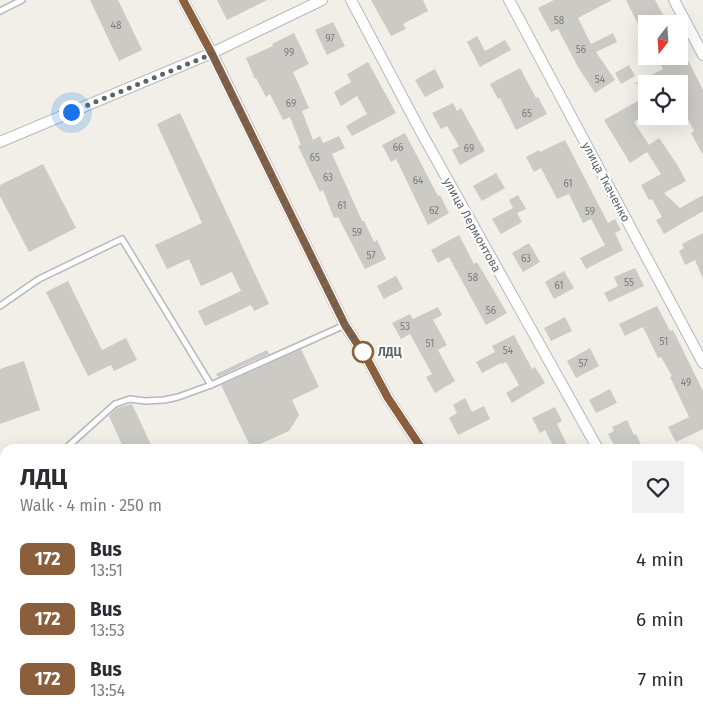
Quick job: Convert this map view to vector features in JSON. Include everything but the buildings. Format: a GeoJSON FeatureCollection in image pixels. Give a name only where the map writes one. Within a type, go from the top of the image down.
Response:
{"type":"FeatureCollection","features":[{"type":"Feature","properties":{"kind":"street"},"geometry":{"type":"LineString","coordinates":[[183,0],[212,54],[345,325],[367,359],[388,398],[419,444]]}},
{"type":"Feature","properties":{"kind":"street"},"geometry":{"type":"LineString","coordinates":[[0,142],[212,54],[322,0]]}},
{"type":"Feature","properties":{"kind":"street","name":"улица Лермонтова"},"geometry":{"type":"LineString","coordinates":[[351,0],[421,132],[595,444]]}},
{"type":"Feature","properties":{"kind":"street","name":"улица Ткаченко"},"geometry":{"type":"LineString","coordinates":[[509,0],[703,363]]}},
{"type":"Feature","properties":{"kind":"street"},"geometry":{"type":"LineString","coordinates":[[674,0],[703,55]]}},
{"type":"Feature","properties":{"kind":"lane"},"geometry":{"type":"LineString","coordinates":[[0,11],[22,0]]}},
{"type":"Feature","properties":{"kind":"lane"},"geometry":{"type":"LineString","coordinates":[[0,306],[39,279],[122,239],[211,385]]}},
{"type":"Feature","properties":{"kind":"lane"},"geometry":{"type":"LineString","coordinates":[[71,444],[115,404],[130,399],[145,401],[164,400],[211,385],[345,325]]}},
{"type":"Feature","properties":{"kind":"bus line","name":"172"},"geometry":{"type":"LineString","coordinates":[[183,0],[212,54],[345,325],[367,359],[388,398],[419,444]]}},
{"type":"Feature","properties":{"kind":"place","name":"ЛДЦ"},"geometry":{"type":"Point","coordinates":[363,352]}},
{"type":"Feature","properties":{"kind":"route"},"geometry":{"type":"LineString","coordinates":[[71,112],[212,54],[345,325],[363,352]]}}]}
